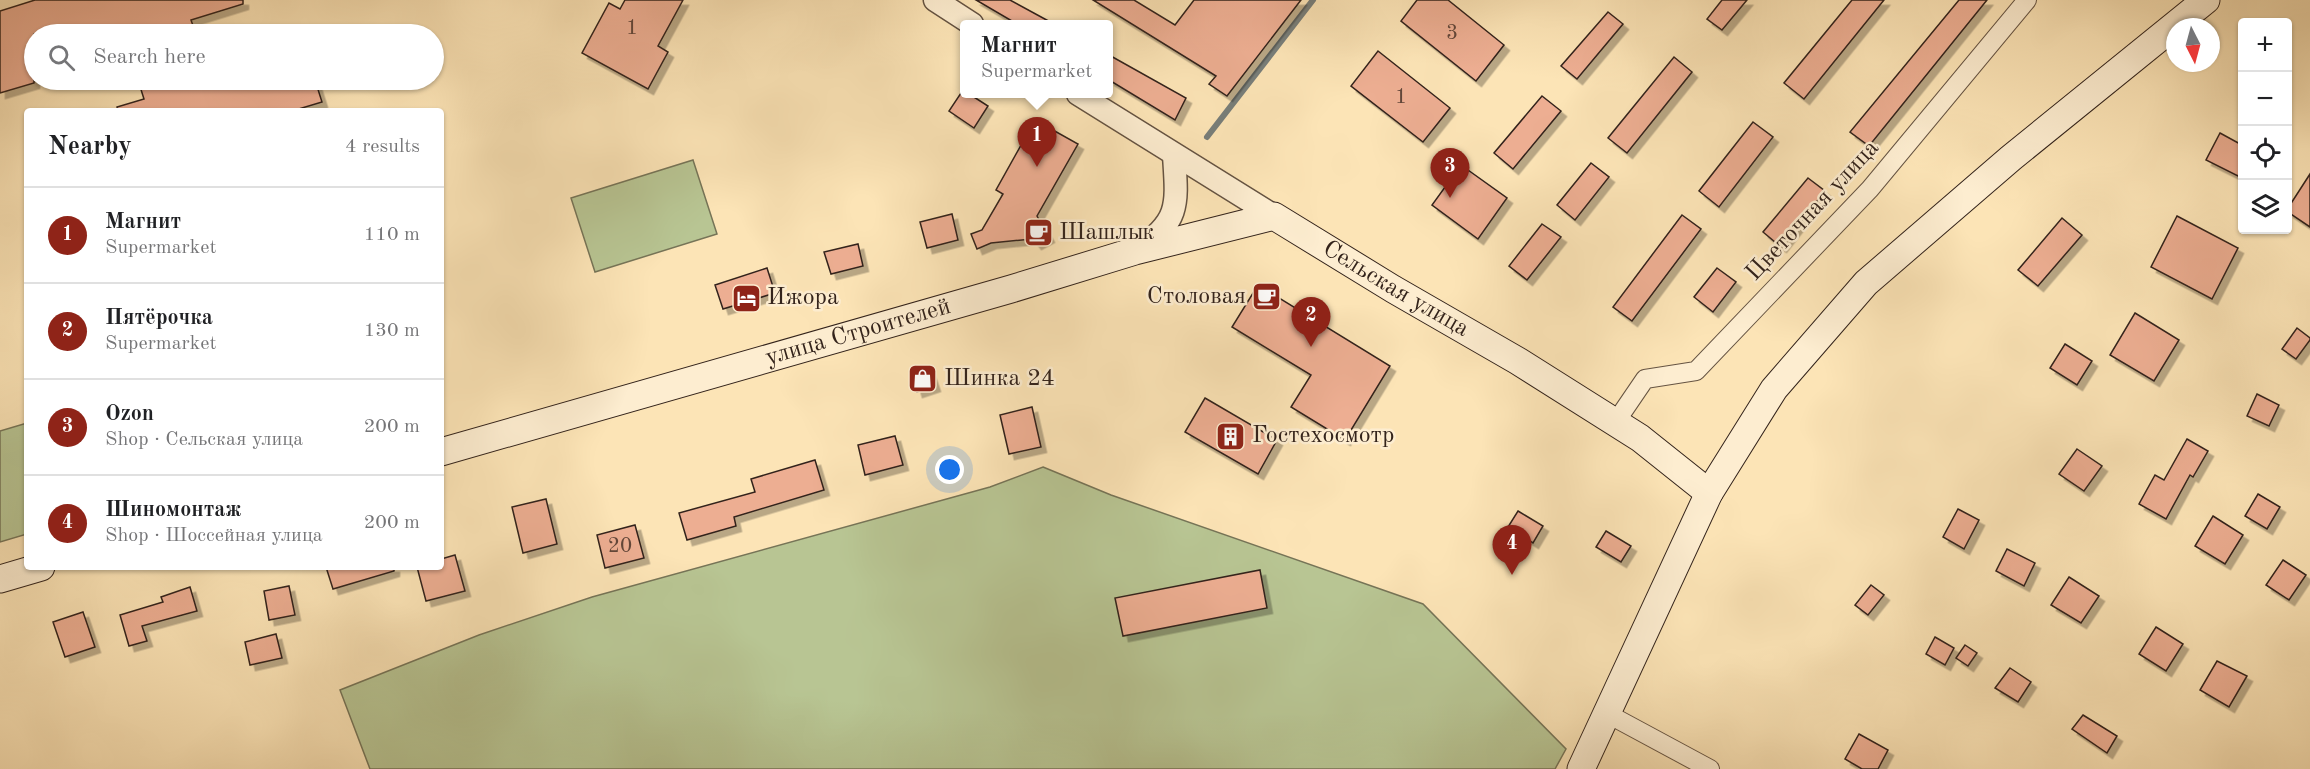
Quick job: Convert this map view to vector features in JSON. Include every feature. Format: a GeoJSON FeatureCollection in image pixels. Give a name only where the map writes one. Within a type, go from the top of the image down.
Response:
{"type":"FeatureCollection","features":[{"type":"Feature","properties":{"kind":"main road"},"geometry":{"type":"LineString","coordinates":[[1581,769],[1709,493],[1774,389],[1866,283],[2011,159],[2206,0]]}},
{"type":"Feature","properties":{"kind":"main road","name":"Сельская улица"},"geometry":{"type":"LineString","coordinates":[[1274,216],[1393,289],[1518,361],[1640,438],[1709,493]]}},
{"type":"Feature","properties":{"kind":"main road","name":"улица Строителей"},"geometry":{"type":"LineString","coordinates":[[444,451],[1011,289],[1135,251],[1274,216]]}},
{"type":"Feature","properties":{"kind":"main road"},"geometry":{"type":"LineString","coordinates":[[0,579],[31,570]]}},
{"type":"Feature","properties":{"kind":"street"},"geometry":{"type":"LineString","coordinates":[[935,0],[966,20]]}},
{"type":"Feature","properties":{"kind":"street","name":"Цветочная улица"},"geometry":{"type":"LineString","coordinates":[[1615,423],[1645,379],[1696,371],[1870,189],[2027,0]]}},
{"type":"Feature","properties":{"kind":"street","name":"Сельская улица"},"geometry":{"type":"LineString","coordinates":[[1086,98],[1174,156],[1274,216]]}},
{"type":"Feature","properties":{"kind":"street"},"geometry":{"type":"LineString","coordinates":[[1135,251],[1156,238],[1169,222],[1176,204],[1174,156]]}},
{"type":"Feature","properties":{"kind":"street"},"geometry":{"type":"LineString","coordinates":[[1606,713],[1710,769]]}},
{"type":"Feature","properties":{"kind":"green space"},"geometry":{"type":"Polygon","coordinates":[[[693,160],[717,234],[595,272],[571,198],[693,160]]]}},
{"type":"Feature","properties":{"kind":"green space"},"geometry":{"type":"Polygon","coordinates":[[[24,424],[24,535],[0,542],[0,431],[24,424]]]}},
{"type":"Feature","properties":{"kind":"green space"},"geometry":{"type":"Polygon","coordinates":[[[1043,467],[1111,495],[1423,604],[1566,749],[1555,769],[370,769],[340,690],[479,635],[592,597],[990,487],[1043,467]]]}},
{"type":"Feature","properties":{"kind":"building"},"geometry":{"type":"Polygon","coordinates":[[[35,0],[243,0],[243,4],[191,20],[192,24],[24,24],[24,86],[0,93],[0,11],[35,0]]]}},
{"type":"Feature","properties":{"kind":"building"},"geometry":{"type":"Polygon","coordinates":[[[625,0],[683,0],[658,46],[668,52],[648,89],[582,53],[609,3],[620,9],[625,0]]]}},
{"type":"Feature","properties":{"kind":"building"},"geometry":{"type":"Polygon","coordinates":[[[976,0],[1010,0],[1047,20],[1010,20],[976,0]]]}},
{"type":"Feature","properties":{"kind":"building"},"geometry":{"type":"Polygon","coordinates":[[[1093,0],[1134,0],[1175,25],[1194,0],[1301,0],[1227,96],[1209,84],[1216,76],[1093,0]]]}},
{"type":"Feature","properties":{"kind":"building"},"geometry":{"type":"Polygon","coordinates":[[[1417,0],[1448,0],[1504,45],[1476,81],[1401,21],[1417,0]]]}},
{"type":"Feature","properties":{"kind":"building"},"geometry":{"type":"Polygon","coordinates":[[[1722,0],[1747,0],[1722,30],[1707,19],[1722,0]]]}},
{"type":"Feature","properties":{"kind":"building"},"geometry":{"type":"Polygon","coordinates":[[[1852,0],[1884,0],[1804,99],[1784,83],[1852,0]]]}},
{"type":"Feature","properties":{"kind":"building"},"geometry":{"type":"Polygon","coordinates":[[[1959,0],[1987,0],[1869,146],[1850,132],[1959,0]]]}},
{"type":"Feature","properties":{"kind":"building"},"geometry":{"type":"Polygon","coordinates":[[[1608,12],[1623,24],[1577,79],[1561,66],[1608,12]]]}},
{"type":"Feature","properties":{"kind":"building"},"geometry":{"type":"Polygon","coordinates":[[[1378,51],[1450,108],[1423,142],[1351,86],[1378,51]]]}},
{"type":"Feature","properties":{"kind":"building"},"geometry":{"type":"Polygon","coordinates":[[[1113,57],[1186,98],[1175,120],[1113,82],[1113,57]]]}},
{"type":"Feature","properties":{"kind":"building"},"geometry":{"type":"Polygon","coordinates":[[[1674,57],[1692,72],[1627,153],[1608,138],[1674,57]]]}},
{"type":"Feature","properties":{"kind":"building"},"geometry":{"type":"Polygon","coordinates":[[[141,90],[318,90],[322,102],[302,108],[117,108],[144,99],[141,90]]]}},
{"type":"Feature","properties":{"kind":"building"},"geometry":{"type":"Polygon","coordinates":[[[960,94],[960,98],[976,98],[988,106],[974,128],[949,111],[960,94]]]}},
{"type":"Feature","properties":{"kind":"building"},"geometry":{"type":"Polygon","coordinates":[[[1542,96],[1561,111],[1513,169],[1494,153],[1542,96]]]}},
{"type":"Feature","properties":{"kind":"building"},"geometry":{"type":"Polygon","coordinates":[[[1035,120],[1078,144],[1037,216],[1049,237],[1036,244],[1032,239],[991,243],[977,249],[971,234],[982,230],[1003,194],[996,190],[1035,120]]]}},
{"type":"Feature","properties":{"kind":"building"},"geometry":{"type":"Polygon","coordinates":[[[1753,122],[1773,137],[1719,207],[1699,191],[1753,122]]]}},
{"type":"Feature","properties":{"kind":"building"},"geometry":{"type":"Polygon","coordinates":[[[2220,133],[2238,143],[2238,176],[2206,160],[2220,133]]]}},
{"type":"Feature","properties":{"kind":"building"},"geometry":{"type":"Polygon","coordinates":[[[1591,163],[1609,177],[1575,220],[1557,205],[1591,163]]]}},
{"type":"Feature","properties":{"kind":"building"},"geometry":{"type":"Polygon","coordinates":[[[1461,165],[1507,198],[1478,239],[1432,205],[1461,165]]]}},
{"type":"Feature","properties":{"kind":"building"},"geometry":{"type":"Polygon","coordinates":[[[2310,174],[2310,227],[2292,215],[2292,202],[2310,174]]]}},
{"type":"Feature","properties":{"kind":"building"},"geometry":{"type":"Polygon","coordinates":[[[1808,178],[1825,191],[1781,247],[1763,232],[1808,178]]]}},
{"type":"Feature","properties":{"kind":"building"},"geometry":{"type":"Polygon","coordinates":[[[952,214],[958,240],[927,248],[920,222],[952,214]]]}},
{"type":"Feature","properties":{"kind":"building"},"geometry":{"type":"Polygon","coordinates":[[[1682,215],[1701,229],[1632,321],[1613,307],[1682,215]]]}},
{"type":"Feature","properties":{"kind":"building"},"geometry":{"type":"Polygon","coordinates":[[[2177,216],[2238,248],[2212,299],[2151,267],[2177,216]]]}},
{"type":"Feature","properties":{"kind":"building"},"geometry":{"type":"Polygon","coordinates":[[[2062,218],[2082,235],[2038,286],[2018,270],[2062,218]]]}},
{"type":"Feature","properties":{"kind":"building"},"geometry":{"type":"Polygon","coordinates":[[[1542,224],[1561,237],[1527,280],[1509,266],[1542,224]]]}},
{"type":"Feature","properties":{"kind":"building"},"geometry":{"type":"Polygon","coordinates":[[[858,244],[863,266],[831,274],[824,252],[858,244]]]}},
{"type":"Feature","properties":{"kind":"building"},"geometry":{"type":"Polygon","coordinates":[[[767,268],[775,293],[723,309],[715,285],[767,268]]]}},
{"type":"Feature","properties":{"kind":"building"},"geometry":{"type":"Polygon","coordinates":[[[1717,268],[1736,282],[1713,312],[1694,297],[1717,268]]]}},
{"type":"Feature","properties":{"kind":"building"},"geometry":{"type":"Polygon","coordinates":[[[1258,285],[1390,366],[1345,440],[1291,407],[1311,375],[1232,327],[1258,285]]]}},
{"type":"Feature","properties":{"kind":"building"},"geometry":{"type":"Polygon","coordinates":[[[2135,313],[2179,340],[2154,381],[2110,355],[2135,313]]]}},
{"type":"Feature","properties":{"kind":"building"},"geometry":{"type":"Polygon","coordinates":[[[2297,328],[2310,340],[2296,359],[2282,349],[2297,328]]]}},
{"type":"Feature","properties":{"kind":"building"},"geometry":{"type":"Polygon","coordinates":[[[2065,344],[2092,361],[2077,385],[2050,368],[2065,344]]]}},
{"type":"Feature","properties":{"kind":"building","name":"Шинка 24"},"geometry":{"type":"Polygon","coordinates":[[[928,366],[935,386],[917,392],[911,372],[928,366]]]}},
{"type":"Feature","properties":{"kind":"building"},"geometry":{"type":"Polygon","coordinates":[[[2257,394],[2279,405],[2269,426],[2247,416],[2257,394]]]}},
{"type":"Feature","properties":{"kind":"building","name":"Гостехосмотр"},"geometry":{"type":"Polygon","coordinates":[[[1205,398],[1277,440],[1258,474],[1185,432],[1205,398]]]}},
{"type":"Feature","properties":{"kind":"building"},"geometry":{"type":"Polygon","coordinates":[[[1032,407],[1041,447],[1009,454],[1000,415],[1032,407]]]}},
{"type":"Feature","properties":{"kind":"building"},"geometry":{"type":"Polygon","coordinates":[[[895,436],[903,465],[865,475],[858,445],[895,436]]]}},
{"type":"Feature","properties":{"kind":"building"},"geometry":{"type":"Polygon","coordinates":[[[2187,439],[2208,451],[2193,477],[2190,475],[2166,519],[2139,504],[2155,475],[2164,480],[2187,439]]]}},
{"type":"Feature","properties":{"kind":"building"},"geometry":{"type":"Polygon","coordinates":[[[2077,449],[2102,466],[2084,491],[2059,474],[2077,449]]]}},
{"type":"Feature","properties":{"kind":"building"},"geometry":{"type":"Polygon","coordinates":[[[815,460],[824,490],[734,517],[736,526],[687,540],[679,513],[755,492],[751,479],[815,460]]]}},
{"type":"Feature","properties":{"kind":"building"},"geometry":{"type":"Polygon","coordinates":[[[2258,494],[2280,507],[2267,529],[2245,516],[2258,494]]]}},
{"type":"Feature","properties":{"kind":"building"},"geometry":{"type":"Polygon","coordinates":[[[546,499],[557,544],[523,553],[512,507],[546,499]]]}},
{"type":"Feature","properties":{"kind":"building"},"geometry":{"type":"Polygon","coordinates":[[[1958,509],[1979,520],[1964,549],[1943,537],[1958,509]]]}},
{"type":"Feature","properties":{"kind":"building"},"geometry":{"type":"Polygon","coordinates":[[[1518,511],[1543,526],[1533,543],[1508,527],[1518,511]]]}},
{"type":"Feature","properties":{"kind":"building"},"geometry":{"type":"Polygon","coordinates":[[[2213,516],[2243,535],[2225,564],[2195,546],[2213,516]]]}},
{"type":"Feature","properties":{"kind":"building"},"geometry":{"type":"Polygon","coordinates":[[[635,525],[644,558],[605,568],[597,535],[635,525]]]}},
{"type":"Feature","properties":{"kind":"building"},"geometry":{"type":"Polygon","coordinates":[[[1606,531],[1631,546],[1621,562],[1596,547],[1606,531]]]}},
{"type":"Feature","properties":{"kind":"building"},"geometry":{"type":"Polygon","coordinates":[[[2007,549],[2035,563],[2024,586],[1996,571],[2007,549]]]}},
{"type":"Feature","properties":{"kind":"building"},"geometry":{"type":"Polygon","coordinates":[[[455,555],[465,591],[426,601],[418,570],[444,570],[444,558],[455,555]]]}},
{"type":"Feature","properties":{"kind":"building"},"geometry":{"type":"Polygon","coordinates":[[[2283,560],[2306,575],[2289,600],[2266,585],[2283,560]]]}},
{"type":"Feature","properties":{"kind":"building"},"geometry":{"type":"Polygon","coordinates":[[[327,570],[394,570],[394,571],[333,589],[327,570]]]}},
{"type":"Feature","properties":{"kind":"building"},"geometry":{"type":"Polygon","coordinates":[[[1260,570],[1267,608],[1123,636],[1115,598],[1260,570]]]}},
{"type":"Feature","properties":{"kind":"building"},"geometry":{"type":"Polygon","coordinates":[[[2069,577],[2099,596],[2081,623],[2051,605],[2069,577]]]}},
{"type":"Feature","properties":{"kind":"building"},"geometry":{"type":"Polygon","coordinates":[[[1871,585],[1884,595],[1868,615],[1855,605],[1871,585]]]}},
{"type":"Feature","properties":{"kind":"building"},"geometry":{"type":"Polygon","coordinates":[[[289,586],[295,615],[269,620],[264,591],[289,586]]]}},
{"type":"Feature","properties":{"kind":"building"},"geometry":{"type":"Polygon","coordinates":[[[190,587],[197,611],[142,626],[147,641],[129,646],[120,615],[163,602],[161,597],[190,587]]]}},
{"type":"Feature","properties":{"kind":"building"},"geometry":{"type":"Polygon","coordinates":[[[83,612],[95,647],[65,657],[53,622],[83,612]]]}},
{"type":"Feature","properties":{"kind":"building"},"geometry":{"type":"Polygon","coordinates":[[[2156,627],[2183,644],[2166,671],[2139,654],[2156,627]]]}},
{"type":"Feature","properties":{"kind":"building"},"geometry":{"type":"Polygon","coordinates":[[[276,634],[282,658],[250,665],[245,642],[276,634]]]}},
{"type":"Feature","properties":{"kind":"building"},"geometry":{"type":"Polygon","coordinates":[[[1935,637],[1954,648],[1945,665],[1926,654],[1935,637]]]}},
{"type":"Feature","properties":{"kind":"building"},"geometry":{"type":"Polygon","coordinates":[[[1965,645],[1977,653],[1968,666],[1956,658],[1965,645]]]}},
{"type":"Feature","properties":{"kind":"building"},"geometry":{"type":"Polygon","coordinates":[[[2217,661],[2247,676],[2229,707],[2200,690],[2217,661]]]}},
{"type":"Feature","properties":{"kind":"building"},"geometry":{"type":"Polygon","coordinates":[[[2010,668],[2031,682],[2018,702],[1995,688],[2010,668]]]}},
{"type":"Feature","properties":{"kind":"building"},"geometry":{"type":"Polygon","coordinates":[[[2083,715],[2117,736],[2107,753],[2072,729],[2083,715]]]}},
{"type":"Feature","properties":{"kind":"building"},"geometry":{"type":"Polygon","coordinates":[[[1859,734],[1888,750],[1878,769],[1862,769],[1845,759],[1859,734]]]}},
{"type":"Feature","properties":{"kind":"waterway"},"geometry":{"type":"LineString","coordinates":[[1207,137],[1313,0]]}},
{"type":"Feature","properties":{"kind":"place","name":"Магнит"},"geometry":{"type":"Point","coordinates":[1037,167]}},
{"type":"Feature","properties":{"kind":"place","name":"Ozon"},"geometry":{"type":"Point","coordinates":[1450,198]}},
{"type":"Feature","properties":{"kind":"place","name":"Шашлык"},"geometry":{"type":"Point","coordinates":[1038,233]}},
{"type":"Feature","properties":{"kind":"place","name":"Столовая"},"geometry":{"type":"Point","coordinates":[1267,297]}},
{"type":"Feature","properties":{"kind":"place","name":"Ижора"},"geometry":{"type":"Point","coordinates":[746,298]}},
{"type":"Feature","properties":{"kind":"place","name":"Пятёрочка"},"geometry":{"type":"Point","coordinates":[1311,347]}},
{"type":"Feature","properties":{"kind":"place","name":"Шинка 24"},"geometry":{"type":"Point","coordinates":[923,379]}},
{"type":"Feature","properties":{"kind":"place","name":"Гостехосмотр"},"geometry":{"type":"Point","coordinates":[1231,436]}},
{"type":"Feature","properties":{"kind":"place","name":"Шиномонтаж"},"geometry":{"type":"Point","coordinates":[1512,575]}}]}
